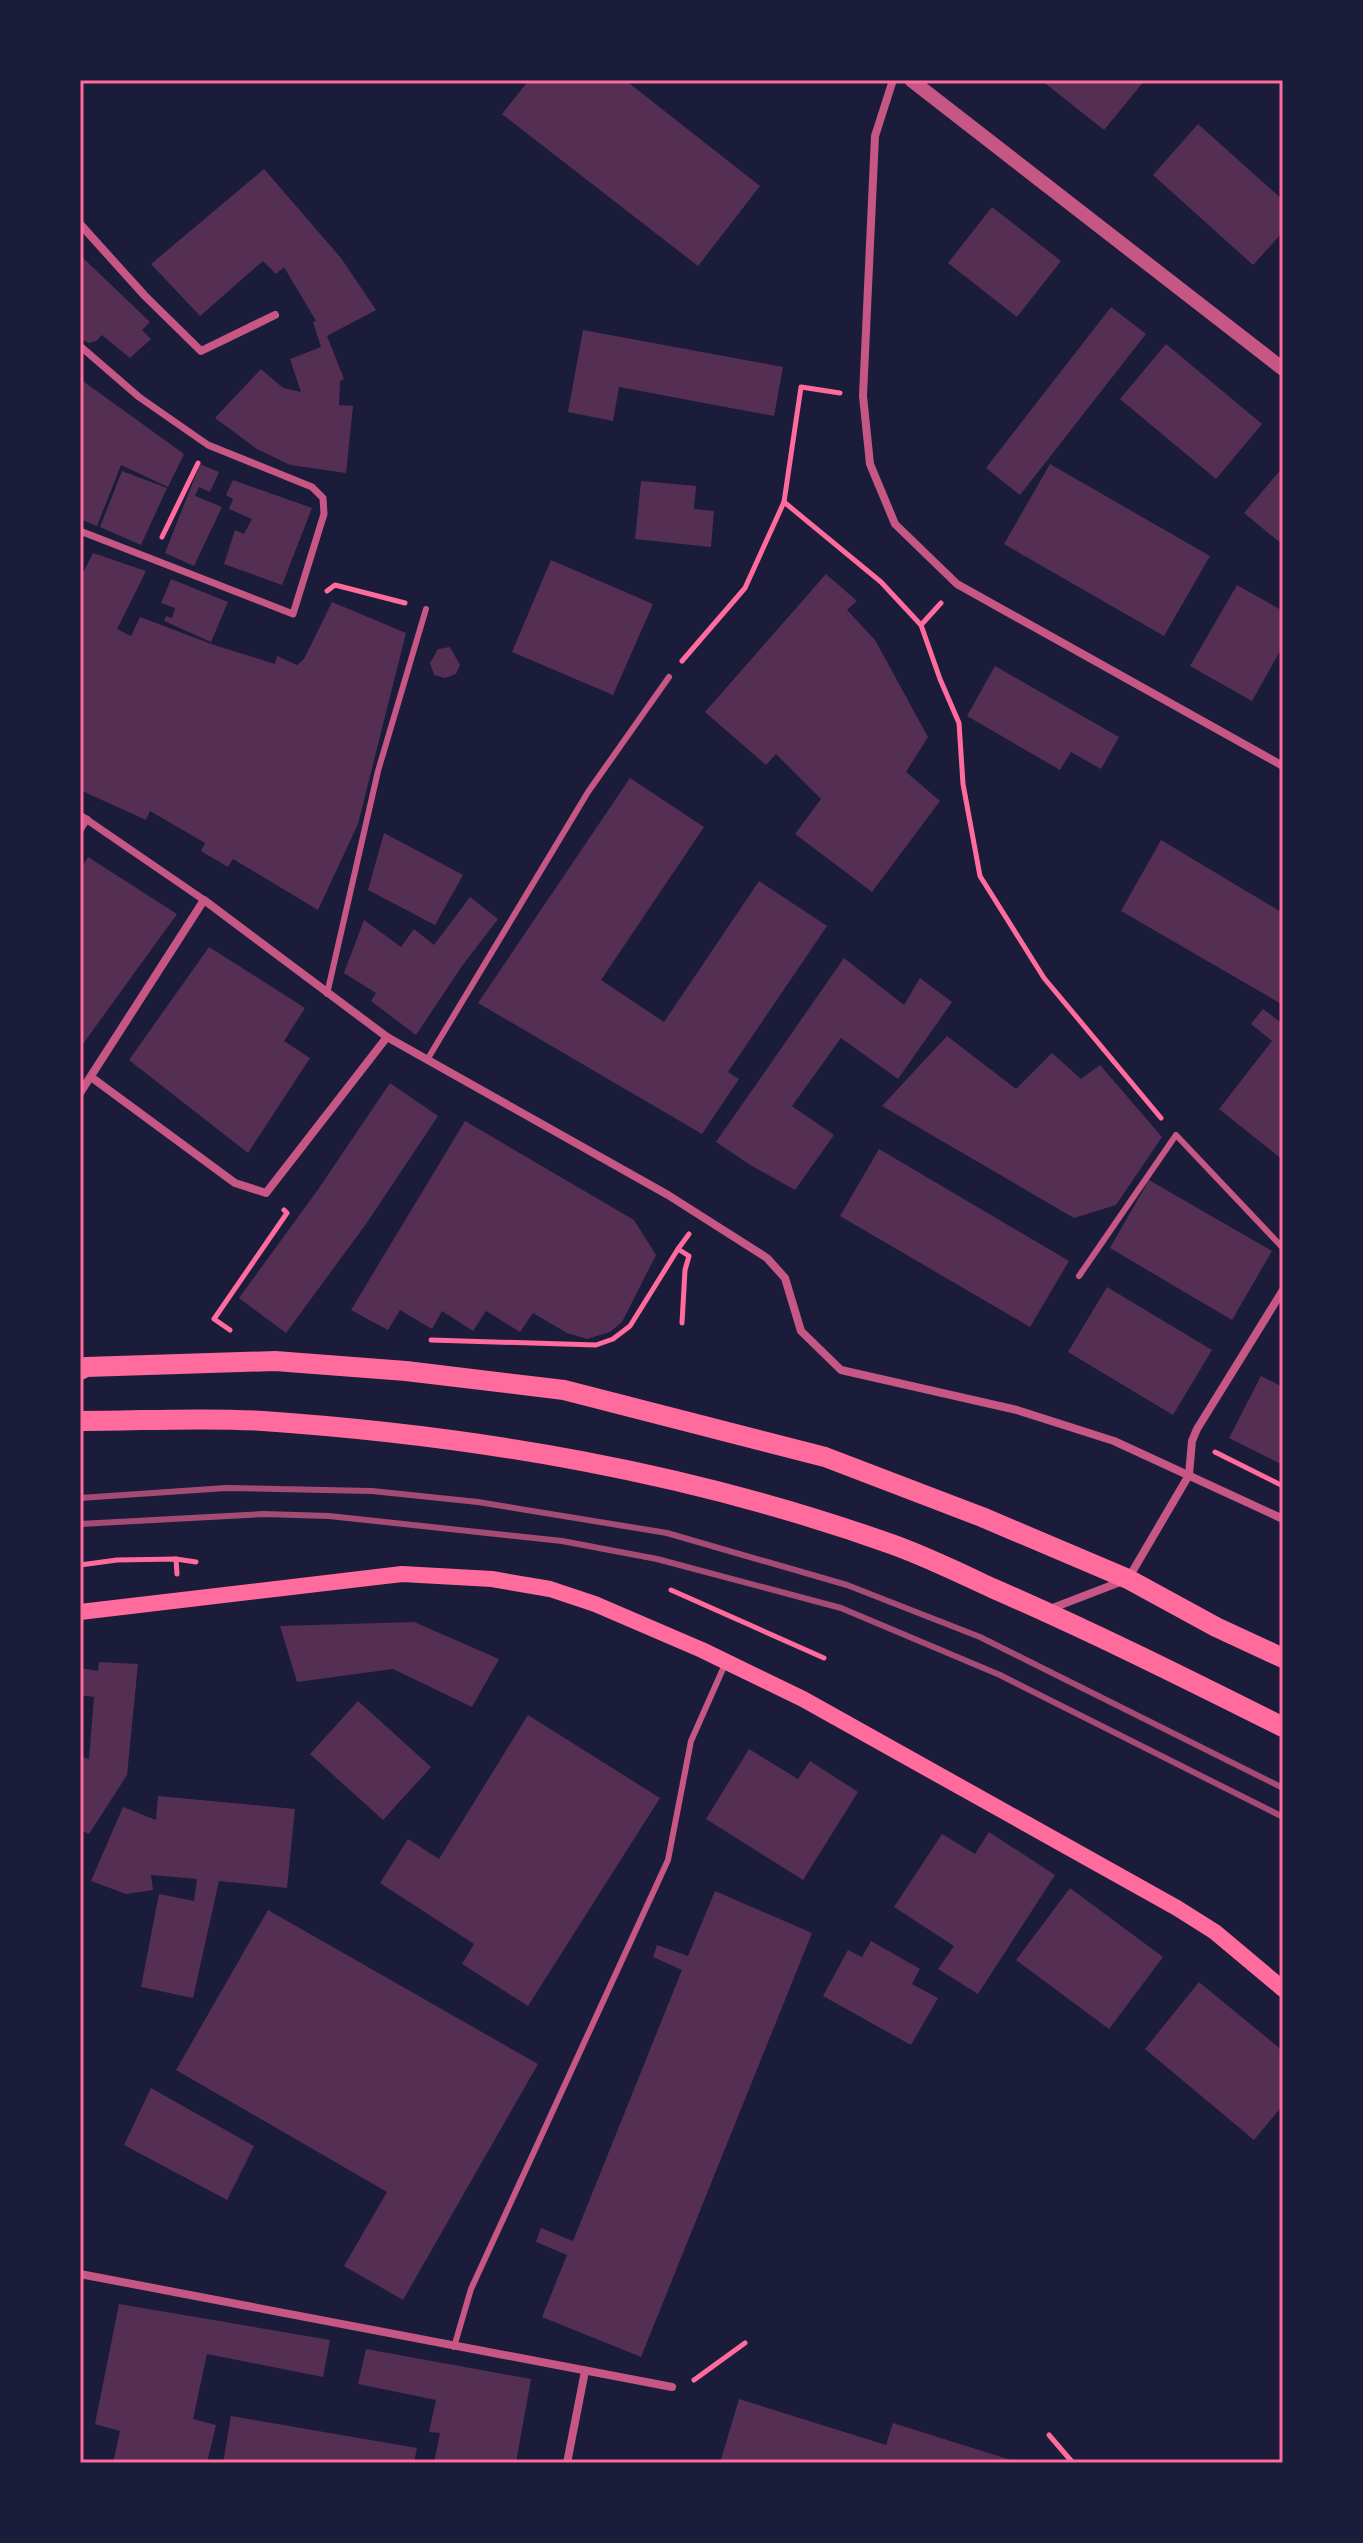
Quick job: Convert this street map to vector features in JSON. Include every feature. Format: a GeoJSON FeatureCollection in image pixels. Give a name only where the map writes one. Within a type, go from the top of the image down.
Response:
{"type":"FeatureCollection","features":[{"type":"Feature","properties":{"kind":"main road"},"geometry":{"type":"LineString","coordinates":[[80,1370],[86,1367],[275,1361],[406,1371],[564,1390],[825,1457],[982,1517],[1128,1579],[1216,1627],[1283,1658]]}},
{"type":"Feature","properties":{"kind":"main road"},"geometry":{"type":"LineString","coordinates":[[80,1421],[260,1421],[438,1437],[553,1454],[664,1477],[783,1508],[897,1546],[1045,1611],[1283,1727]]}},
{"type":"Feature","properties":{"kind":"main road"},"geometry":{"type":"LineString","coordinates":[[80,1612],[379,1576],[436,1575],[492,1579],[550,1589],[595,1604],[726,1661],[803,1699],[1177,1908],[1215,1932],[1283,1989]]}},
{"type":"Feature","properties":{"kind":"street"},"geometry":{"type":"LineString","coordinates":[[893,80],[875,136],[863,396],[870,464],[895,524],[957,584],[1283,766]]}},
{"type":"Feature","properties":{"kind":"street"},"geometry":{"type":"LineString","coordinates":[[911,80],[1283,369]]}},
{"type":"Feature","properties":{"kind":"street"},"geometry":{"type":"LineString","coordinates":[[80,224],[145,296],[201,351],[275,315]]}},
{"type":"Feature","properties":{"kind":"street"},"geometry":{"type":"LineString","coordinates":[[80,346],[139,397],[208,445],[312,487],[323,498],[324,514],[293,614],[80,531]]}},
{"type":"Feature","properties":{"kind":"street"},"geometry":{"type":"LineString","coordinates":[[80,830],[83,817],[204,900],[387,1037],[668,1195],[767,1258],[785,1278],[801,1331],[841,1370],[1017,1410],[1114,1441],[1283,1519]]}},
{"type":"Feature","properties":{"kind":"street"},"geometry":{"type":"LineString","coordinates":[[80,1093],[204,900]]}},
{"type":"Feature","properties":{"kind":"street"},"geometry":{"type":"LineString","coordinates":[[91,1077],[235,1183],[266,1193],[387,1037]]}},
{"type":"Feature","properties":{"kind":"street"},"geometry":{"type":"LineString","coordinates":[[1045,1611],[1128,1579],[1189,1475],[1192,1441],[1283,1290]]}},
{"type":"Feature","properties":{"kind":"street"},"geometry":{"type":"LineString","coordinates":[[80,2274],[672,2387]]}},
{"type":"Feature","properties":{"kind":"street"},"geometry":{"type":"LineString","coordinates":[[567,2463],[585,2371]]}},
{"type":"Feature","properties":{"kind":"lane"},"geometry":{"type":"LineString","coordinates":[[327,994],[378,771],[426,609]]}},
{"type":"Feature","properties":{"kind":"lane"},"geometry":{"type":"LineString","coordinates":[[427,1060],[588,792],[669,677]]}},
{"type":"Feature","properties":{"kind":"lane"},"geometry":{"type":"LineString","coordinates":[[1079,1276],[1176,1135],[1283,1248]]}},
{"type":"Feature","properties":{"kind":"lane"},"geometry":{"type":"LineString","coordinates":[[454,2347],[471,2289],[668,1860],[691,1741],[726,1661]]}},
{"type":"Feature","properties":{"kind":"path"},"geometry":{"type":"LineString","coordinates":[[669,677],[745,588],[784,502],[801,387],[863,396]]}},
{"type":"Feature","properties":{"kind":"path"},"geometry":{"type":"LineString","coordinates":[[151,559],[208,445]]}},
{"type":"Feature","properties":{"kind":"path"},"geometry":{"type":"LineString","coordinates":[[784,502],[881,582],[921,625],[959,723],[963,784],[980,876],[1044,978],[1176,1135]]}},
{"type":"Feature","properties":{"kind":"path"},"geometry":{"type":"LineString","coordinates":[[921,625],[957,584]]}},
{"type":"Feature","properties":{"kind":"path"},"geometry":{"type":"LineString","coordinates":[[293,614],[335,585],[426,609]]}},
{"type":"Feature","properties":{"kind":"path"},"geometry":{"type":"LineString","coordinates":[[236,1334],[214,1319],[287,1213],[266,1193]]}},
{"type":"Feature","properties":{"kind":"path"},"geometry":{"type":"LineString","coordinates":[[424,1340],[596,1345],[613,1339],[630,1326],[701,1217]]}},
{"type":"Feature","properties":{"kind":"path"},"geometry":{"type":"LineString","coordinates":[[678,1249],[689,1256],[685,1270],[682,1323]]}},
{"type":"Feature","properties":{"kind":"path"},"geometry":{"type":"LineString","coordinates":[[1192,1441],[1283,1486]]}},
{"type":"Feature","properties":{"kind":"path"},"geometry":{"type":"LineString","coordinates":[[176,1559],[179,1599]]}},
{"type":"Feature","properties":{"kind":"path"},"geometry":{"type":"LineString","coordinates":[[80,1565],[176,1559],[196,1562]]}},
{"type":"Feature","properties":{"kind":"path"},"geometry":{"type":"LineString","coordinates":[[671,1590],[824,1658]]}},
{"type":"Feature","properties":{"kind":"path"},"geometry":{"type":"LineString","coordinates":[[672,2387],[695,2379],[745,2343]]}},
{"type":"Feature","properties":{"kind":"path"},"geometry":{"type":"LineString","coordinates":[[1049,2435],[1073,2463]]}},
{"type":"Feature","properties":{"kind":"building"},"geometry":{"type":"Polygon","coordinates":[[[529,80],[625,80],[760,186],[698,266],[502,114],[529,80]]]}},
{"type":"Feature","properties":{"kind":"building"},"geometry":{"type":"Polygon","coordinates":[[[1041,80],[1145,80],[1104,130],[1041,80]]]}},
{"type":"Feature","properties":{"kind":"building"},"geometry":{"type":"Polygon","coordinates":[[[1198,124],[1283,200],[1283,232],[1253,265],[1153,175],[1198,124]]]}},
{"type":"Feature","properties":{"kind":"building"},"geometry":{"type":"Polygon","coordinates":[[[264,169],[341,258],[376,310],[327,336],[344,379],[340,381],[339,405],[353,406],[346,473],[290,465],[257,449],[215,418],[261,369],[283,388],[301,392],[290,359],[321,347],[313,322],[316,321],[284,267],[276,274],[263,261],[200,316],[151,264],[264,169]]]}},
{"type":"Feature","properties":{"kind":"building"},"geometry":{"type":"Polygon","coordinates":[[[992,207],[1061,261],[1017,317],[948,263],[992,207]]]}},
{"type":"Feature","properties":{"kind":"building"},"geometry":{"type":"Polygon","coordinates":[[[80,255],[150,322],[142,330],[151,339],[130,358],[102,335],[89,343],[80,338],[80,255]]]}},
{"type":"Feature","properties":{"kind":"building"},"geometry":{"type":"Polygon","coordinates":[[[1111,307],[1146,334],[1020,495],[986,468],[1111,307]]]}},
{"type":"Feature","properties":{"kind":"building"},"geometry":{"type":"Polygon","coordinates":[[[583,330],[783,367],[774,416],[619,387],[613,421],[568,412],[583,330]]]}},
{"type":"Feature","properties":{"kind":"building"},"geometry":{"type":"Polygon","coordinates":[[[1166,344],[1262,424],[1216,479],[1120,399],[1166,344]]]}},
{"type":"Feature","properties":{"kind":"building"},"geometry":{"type":"Polygon","coordinates":[[[80,379],[184,454],[168,487],[121,465],[97,526],[80,519],[80,379]]]}},
{"type":"Feature","properties":{"kind":"building"},"geometry":{"type":"Polygon","coordinates":[[[200,464],[219,472],[210,492],[199,487],[195,496],[222,507],[194,566],[165,553],[200,464]]]}},
{"type":"Feature","properties":{"kind":"building"},"geometry":{"type":"Polygon","coordinates":[[[1050,464],[1210,556],[1164,636],[1004,544],[1050,464]]]}},
{"type":"Feature","properties":{"kind":"building"},"geometry":{"type":"Polygon","coordinates":[[[1283,467],[1283,545],[1244,513],[1283,467]]]}},
{"type":"Feature","properties":{"kind":"building"},"geometry":{"type":"Polygon","coordinates":[[[122,471],[167,488],[141,545],[100,527],[122,471]]]}},
{"type":"Feature","properties":{"kind":"building"},"geometry":{"type":"Polygon","coordinates":[[[233,480],[312,508],[282,585],[224,564],[235,530],[244,534],[252,519],[229,509],[233,499],[226,495],[233,480]]]}},
{"type":"Feature","properties":{"kind":"building"},"geometry":{"type":"Polygon","coordinates":[[[641,481],[696,486],[694,509],[714,511],[711,547],[635,539],[641,481]]]}},
{"type":"Feature","properties":{"kind":"building"},"geometry":{"type":"Polygon","coordinates":[[[93,553],[146,571],[117,629],[131,636],[140,617],[275,664],[277,656],[297,665],[304,659],[332,602],[406,633],[358,824],[318,910],[233,859],[228,867],[201,851],[205,843],[150,811],[146,820],[80,790],[80,579],[93,553]]]}},
{"type":"Feature","properties":{"kind":"building"},"geometry":{"type":"Polygon","coordinates":[[[551,560],[653,604],[613,695],[512,652],[551,560]]]}},
{"type":"Feature","properties":{"kind":"building"},"geometry":{"type":"Polygon","coordinates":[[[826,574],[857,601],[847,610],[875,640],[928,737],[906,772],[940,801],[872,892],[795,834],[821,799],[776,754],[766,765],[705,712],[826,574]]]}},
{"type":"Feature","properties":{"kind":"building"},"geometry":{"type":"Polygon","coordinates":[[[171,579],[228,602],[211,642],[164,621],[166,616],[172,618],[175,608],[161,603],[171,579]]]}},
{"type":"Feature","properties":{"kind":"building"},"geometry":{"type":"Polygon","coordinates":[[[1237,585],[1283,611],[1283,646],[1252,701],[1190,666],[1237,585]]]}},
{"type":"Feature","properties":{"kind":"building"},"geometry":{"type":"Polygon","coordinates":[[[450,647],[460,665],[456,674],[445,678],[434,675],[430,663],[438,649],[450,647]]]}},
{"type":"Feature","properties":{"kind":"building"},"geometry":{"type":"Polygon","coordinates":[[[995,666],[1119,737],[1101,769],[1071,752],[1060,770],[967,716],[995,666]]]}},
{"type":"Feature","properties":{"kind":"building"},"geometry":{"type":"Polygon","coordinates":[[[630,778],[704,827],[601,980],[664,1022],[759,881],[827,926],[728,1072],[739,1079],[702,1134],[478,1003],[630,778]]]}},
{"type":"Feature","properties":{"kind":"building"},"geometry":{"type":"Polygon","coordinates":[[[384,833],[463,875],[435,925],[368,890],[384,833]]]}},
{"type":"Feature","properties":{"kind":"building"},"geometry":{"type":"Polygon","coordinates":[[[1161,840],[1283,913],[1283,1005],[1121,911],[1161,840]]]}},
{"type":"Feature","properties":{"kind":"building"},"geometry":{"type":"Polygon","coordinates":[[[88,857],[177,914],[80,1048],[80,870],[88,857]]]}},
{"type":"Feature","properties":{"kind":"building"},"geometry":{"type":"Polygon","coordinates":[[[470,897],[498,919],[416,1035],[371,1001],[376,993],[344,973],[364,920],[401,947],[414,929],[434,945],[470,897]]]}},
{"type":"Feature","properties":{"kind":"building"},"geometry":{"type":"Polygon","coordinates":[[[209,947],[305,1008],[284,1041],[310,1058],[248,1153],[129,1060],[209,947]]]}},
{"type":"Feature","properties":{"kind":"building"},"geometry":{"type":"Polygon","coordinates":[[[844,958],[904,1005],[920,978],[952,1002],[898,1079],[841,1038],[792,1106],[834,1135],[795,1190],[716,1142],[844,958]]]}},
{"type":"Feature","properties":{"kind":"building"},"geometry":{"type":"Polygon","coordinates":[[[1263,1009],[1283,1024],[1283,1160],[1219,1109],[1272,1041],[1251,1024],[1263,1009]]]}},
{"type":"Feature","properties":{"kind":"building"},"geometry":{"type":"Polygon","coordinates":[[[947,1036],[1016,1089],[1052,1053],[1081,1079],[1100,1065],[1162,1137],[1116,1205],[1074,1218],[882,1106],[947,1036]]]}},
{"type":"Feature","properties":{"kind":"building"},"geometry":{"type":"Polygon","coordinates":[[[390,1083],[438,1116],[366,1224],[286,1333],[239,1298],[390,1083]]]}},
{"type":"Feature","properties":{"kind":"building"},"geometry":{"type":"Polygon","coordinates":[[[465,1121],[634,1220],[656,1255],[622,1322],[610,1332],[587,1339],[567,1333],[533,1313],[520,1332],[486,1311],[473,1331],[442,1311],[432,1329],[400,1310],[388,1330],[351,1310],[465,1121]]]}},
{"type":"Feature","properties":{"kind":"building"},"geometry":{"type":"Polygon","coordinates":[[[879,1149],[1069,1261],[1030,1327],[840,1216],[879,1149]]]}},
{"type":"Feature","properties":{"kind":"building"},"geometry":{"type":"Polygon","coordinates":[[[1149,1180],[1272,1251],[1232,1320],[1110,1248],[1149,1180]]]}},
{"type":"Feature","properties":{"kind":"building"},"geometry":{"type":"Polygon","coordinates":[[[1107,1287],[1212,1350],[1173,1415],[1068,1352],[1107,1287]]]}},
{"type":"Feature","properties":{"kind":"building"},"geometry":{"type":"Polygon","coordinates":[[[1261,1376],[1283,1387],[1283,1465],[1229,1438],[1261,1376]]]}},
{"type":"Feature","properties":{"kind":"building"},"geometry":{"type":"Polygon","coordinates":[[[414,1622],[499,1659],[472,1707],[393,1669],[297,1682],[280,1626],[414,1622]]]}},
{"type":"Feature","properties":{"kind":"building"},"geometry":{"type":"Polygon","coordinates":[[[99,1662],[138,1664],[127,1775],[89,1834],[80,1830],[80,1757],[89,1759],[94,1697],[80,1695],[80,1668],[98,1671],[99,1662]]]}},
{"type":"Feature","properties":{"kind":"building"},"geometry":{"type":"Polygon","coordinates":[[[358,1701],[431,1767],[383,1820],[310,1754],[358,1701]]]}},
{"type":"Feature","properties":{"kind":"building"},"geometry":{"type":"Polygon","coordinates":[[[528,1715],[660,1798],[528,2006],[462,1964],[474,1944],[380,1883],[408,1839],[439,1859],[528,1715]]]}},
{"type":"Feature","properties":{"kind":"building"},"geometry":{"type":"Polygon","coordinates":[[[749,1749],[798,1779],[810,1761],[858,1792],[803,1880],[706,1819],[749,1749]]]}},
{"type":"Feature","properties":{"kind":"building"},"geometry":{"type":"Polygon","coordinates":[[[158,1796],[295,1809],[287,1888],[219,1881],[193,1998],[141,1987],[159,1894],[194,1901],[197,1879],[151,1875],[153,1890],[126,1894],[91,1881],[123,1807],[156,1820],[158,1796]]]}},
{"type":"Feature","properties":{"kind":"building"},"geometry":{"type":"Polygon","coordinates":[[[989,1832],[1055,1875],[978,1994],[938,1969],[954,1946],[894,1907],[942,1834],[975,1854],[989,1832]]]}},
{"type":"Feature","properties":{"kind":"building"},"geometry":{"type":"Polygon","coordinates":[[[1070,1888],[1163,1957],[1109,2029],[1016,1960],[1070,1888]]]}},
{"type":"Feature","properties":{"kind":"building"},"geometry":{"type":"Polygon","coordinates":[[[715,1891],[812,1933],[641,2357],[542,2317],[567,2255],[536,2242],[541,2228],[573,2241],[682,1970],[653,1957],[657,1945],[688,1956],[715,1891]]]}},
{"type":"Feature","properties":{"kind":"building"},"geometry":{"type":"Polygon","coordinates":[[[268,1910],[538,2064],[403,2300],[344,2266],[387,2192],[176,2070],[268,1910]]]}},
{"type":"Feature","properties":{"kind":"building"},"geometry":{"type":"Polygon","coordinates":[[[871,1941],[920,1969],[912,1984],[938,1998],[911,2045],[823,1996],[848,1950],[862,1957],[871,1941]]]}},
{"type":"Feature","properties":{"kind":"building"},"geometry":{"type":"Polygon","coordinates":[[[1199,1982],[1283,2051],[1283,2105],[1254,2140],[1145,2049],[1199,1982]]]}},
{"type":"Feature","properties":{"kind":"building"},"geometry":{"type":"Polygon","coordinates":[[[151,2088],[254,2146],[227,2200],[124,2145],[151,2088]]]}},
{"type":"Feature","properties":{"kind":"building"},"geometry":{"type":"Polygon","coordinates":[[[119,2304],[330,2340],[323,2377],[207,2354],[193,2419],[216,2425],[207,2463],[113,2463],[120,2431],[95,2424],[119,2304]]]}},
{"type":"Feature","properties":{"kind":"building"},"geometry":{"type":"Polygon","coordinates":[[[366,2349],[531,2379],[516,2463],[434,2463],[440,2433],[429,2432],[436,2400],[358,2384],[366,2349]]]}},
{"type":"Feature","properties":{"kind":"building"},"geometry":{"type":"Polygon","coordinates":[[[739,2399],[886,2445],[893,2423],[1020,2463],[720,2463],[739,2399]]]}},
{"type":"Feature","properties":{"kind":"building"},"geometry":{"type":"Polygon","coordinates":[[[231,2416],[417,2448],[414,2463],[223,2463],[231,2416]]]}},
{"type":"Feature","properties":{"kind":"railway"},"geometry":{"type":"LineString","coordinates":[[80,1498],[226,1488],[372,1491],[478,1502],[667,1533],[847,1585],[980,1637],[1283,1788]]}},
{"type":"Feature","properties":{"kind":"railway"},"geometry":{"type":"LineString","coordinates":[[80,1524],[263,1514],[329,1516],[562,1541],[657,1559],[841,1608],[1000,1675],[1283,1817]]}}]}
